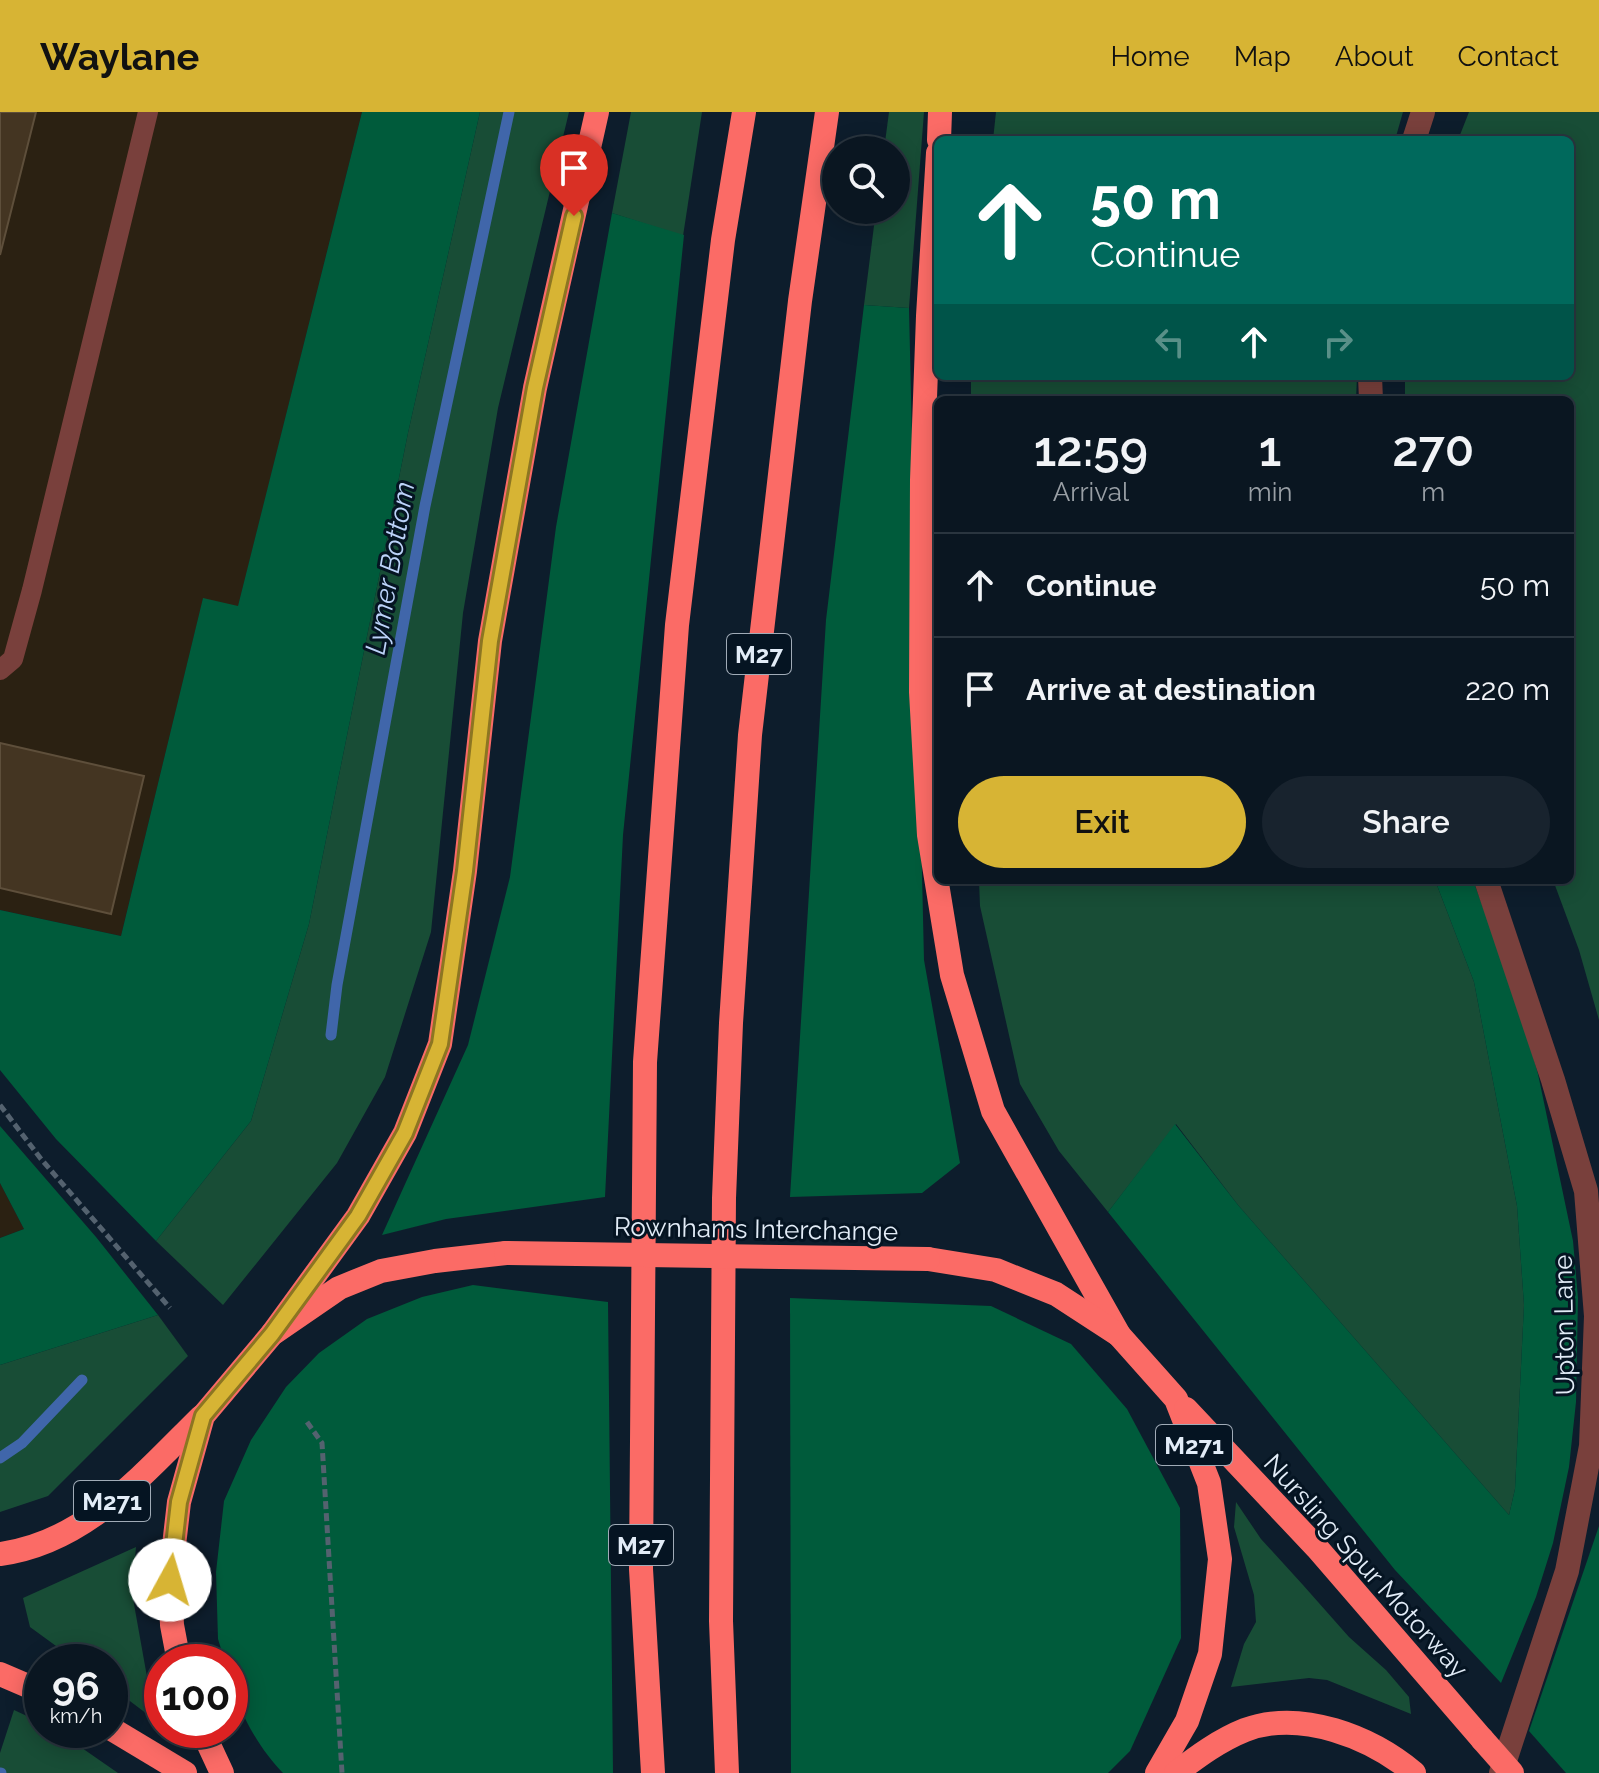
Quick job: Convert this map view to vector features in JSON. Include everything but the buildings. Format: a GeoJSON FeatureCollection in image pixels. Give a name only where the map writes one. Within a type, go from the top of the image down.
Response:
{"type":"FeatureCollection","features":[{"type":"Feature","properties":{"kind":"highway"},"geometry":{"type":"LineString","coordinates":[[272,1334],[358,1216],[405,1133],[440,1044],[465,871],[490,641],[535,388],[597,112]]}},
{"type":"Feature","properties":{"kind":"highway","name":"M27"},"geometry":{"type":"LineString","coordinates":[[653,1773],[641,1569],[645,1062],[677,625],[723,240],[744,112]]}},
{"type":"Feature","properties":{"kind":"highway","name":"M27"},"geometry":{"type":"LineString","coordinates":[[727,1773],[721,1606],[724,1198],[731,1023],[750,735],[800,301],[827,112]]}},
{"type":"Feature","properties":{"kind":"highway"},"geometry":{"type":"LineString","coordinates":[[939,136],[940,112]]}},
{"type":"Feature","properties":{"kind":"highway"},"geometry":{"type":"LineString","coordinates":[[934,218],[922,480],[921,692],[929,835],[934,865]]}},
{"type":"Feature","properties":{"kind":"highway"},"geometry":{"type":"LineString","coordinates":[[937,884],[952,975],[993,1111],[1119,1335]]}},
{"type":"Feature","properties":{"kind":"highway","name":"Rownhams Interchange"},"geometry":{"type":"LineString","coordinates":[[176,1644],[170,1580],[179,1502],[203,1416],[272,1334],[339,1288],[381,1271],[506,1253],[928,1259],[996,1270],[1056,1294],[1119,1335],[1176,1399],[1209,1483],[1220,1559],[1210,1654],[1187,1721],[1157,1773]]}},
{"type":"Feature","properties":{"kind":"highway","name":"Nursling Spur Motorway"},"geometry":{"type":"LineString","coordinates":[[1176,1399],[1317,1548],[1512,1773]]}},
{"type":"Feature","properties":{"kind":"highway","name":"M271"},"geometry":{"type":"LineString","coordinates":[[0,1554],[52,1541],[82,1523],[131,1486],[203,1416]]}},
{"type":"Feature","properties":{"kind":"highway"},"geometry":{"type":"LineString","coordinates":[[0,1674],[24,1684]]}},
{"type":"Feature","properties":{"kind":"highway"},"geometry":{"type":"LineString","coordinates":[[1176,1773],[1202,1754],[1247,1730],[1291,1724],[1322,1728],[1357,1738],[1387,1753],[1414,1773]]}},
{"type":"Feature","properties":{"kind":"highway"},"geometry":{"type":"LineString","coordinates":[[128,1739],[185,1773]]}},
{"type":"Feature","properties":{"kind":"highway"},"geometry":{"type":"LineString","coordinates":[[210,1748],[222,1773]]}},
{"type":"Feature","properties":{"kind":"street"},"geometry":{"type":"LineString","coordinates":[[1415,136],[1423,112]]}},
{"type":"Feature","properties":{"kind":"street","name":"Upton Lane"},"geometry":{"type":"LineString","coordinates":[[1487,884],[1553,1080],[1586,1191],[1596,1316],[1591,1446],[1567,1571],[1501,1773]]}},
{"type":"Feature","properties":{"kind":"lane"},"geometry":{"type":"LineString","coordinates":[[0,670],[13,659],[28,604],[148,112]]}},
{"type":"Feature","properties":{"kind":"path"},"geometry":{"type":"LineString","coordinates":[[0,1105],[41,1159],[170,1308]]}},
{"type":"Feature","properties":{"kind":"path"},"geometry":{"type":"LineString","coordinates":[[307,1422],[322,1443],[342,1773]]}},
{"type":"Feature","properties":{"kind":"shaded area"},"geometry":{"type":"Polygon","coordinates":[[[0,112],[362,112],[238,607],[203,599],[121,936],[0,910],[0,112]]]}},
{"type":"Feature","properties":{"kind":"shaded area"},"geometry":{"type":"Polygon","coordinates":[[[0,1183],[24,1229],[0,1238],[0,1183]]]}},
{"type":"Feature","properties":{"kind":"green space"},"geometry":{"type":"Polygon","coordinates":[[[362,112],[480,112],[408,433],[309,924],[251,1121],[156,1241],[56,1139],[0,1070],[0,910],[121,936],[203,598],[238,606],[362,112]]]}},
{"type":"Feature","properties":{"kind":"green space"},"geometry":{"type":"Polygon","coordinates":[[[480,112],[569,112],[498,408],[463,613],[431,932],[385,1077],[337,1163],[223,1305],[156,1241],[251,1121],[309,924],[408,433],[480,112]]]}},
{"type":"Feature","properties":{"kind":"green space"},"geometry":{"type":"Polygon","coordinates":[[[631,112],[702,112],[683,236],[612,213],[631,112]]]}},
{"type":"Feature","properties":{"kind":"green space"},"geometry":{"type":"Polygon","coordinates":[[[889,112],[924,112],[909,308],[864,305],[874,224],[910,224],[910,136],[886,136],[889,112]]]}},
{"type":"Feature","properties":{"kind":"green space"},"geometry":{"type":"Polygon","coordinates":[[[996,112],[1403,112],[1396,136],[993,136],[996,112]]]}},
{"type":"Feature","properties":{"kind":"green space"},"geometry":{"type":"Polygon","coordinates":[[[1469,112],[1599,112],[1599,1020],[1579,950],[1554,884],[1574,884],[1574,396],[1405,396],[1405,380],[1574,380],[1574,136],[1460,136],[1469,112]]]}},
{"type":"Feature","properties":{"kind":"green space"},"geometry":{"type":"Polygon","coordinates":[[[612,213],[684,235],[623,835],[605,1197],[446,1219],[382,1235],[468,1045],[510,877],[556,527],[612,213]]]}},
{"type":"Feature","properties":{"kind":"green space"},"geometry":{"type":"Polygon","coordinates":[[[864,305],[909,308],[924,960],[960,1163],[922,1193],[790,1197],[826,620],[864,305]]]}},
{"type":"Feature","properties":{"kind":"green space"},"geometry":{"type":"Polygon","coordinates":[[[971,380],[1357,380],[1356,396],[971,396],[971,380]]]}},
{"type":"Feature","properties":{"kind":"green space"},"geometry":{"type":"Polygon","coordinates":[[[979,884],[1437,884],[1474,982],[1517,1206],[1524,1305],[1515,1489],[1509,1515],[1238,1205],[1176,1124],[1108,1212],[1059,1151],[1020,1084],[980,906],[979,884]]]}},
{"type":"Feature","properties":{"kind":"green space"},"geometry":{"type":"Polygon","coordinates":[[[1437,884],[1474,884],[1518,1002],[1538,1074],[1573,1241],[1578,1298],[1576,1402],[1569,1467],[1553,1543],[1536,1597],[1501,1683],[1395,1570],[1108,1212],[1175,1124],[1238,1205],[1509,1515],[1515,1489],[1524,1305],[1517,1206],[1474,982],[1437,884]]]}},
{"type":"Feature","properties":{"kind":"green space"},"geometry":{"type":"Polygon","coordinates":[[[0,1126],[96,1237],[158,1315],[0,1365],[0,1238],[24,1229],[0,1183],[0,1126]]]}},
{"type":"Feature","properties":{"kind":"green space"},"geometry":{"type":"Polygon","coordinates":[[[473,1285],[608,1302],[613,1773],[283,1773],[248,1724],[248,1644],[220,1644],[218,1639],[216,1572],[224,1501],[251,1440],[286,1387],[319,1353],[367,1319],[422,1297],[473,1285]]]}},
{"type":"Feature","properties":{"kind":"green space"},"geometry":{"type":"Polygon","coordinates":[[[790,1298],[991,1306],[1071,1344],[1127,1409],[1180,1508],[1181,1638],[1130,1751],[1108,1773],[791,1773],[790,1298]]]}},
{"type":"Feature","properties":{"kind":"green space"},"geometry":{"type":"Polygon","coordinates":[[[158,1315],[188,1356],[48,1496],[0,1512],[0,1365],[158,1315]]]}},
{"type":"Feature","properties":{"kind":"green space"},"geometry":{"type":"Polygon","coordinates":[[[1236,1502],[1261,1539],[1349,1637],[1386,1670],[1409,1697],[1411,1714],[1327,1680],[1309,1678],[1231,1687],[1244,1644],[1256,1622],[1254,1595],[1234,1527],[1236,1502]]]}},
{"type":"Feature","properties":{"kind":"green space"},"geometry":{"type":"Polygon","coordinates":[[[1599,1526],[1599,1773],[1566,1773],[1529,1731],[1599,1526]]]}},
{"type":"Feature","properties":{"kind":"green space"},"geometry":{"type":"Polygon","coordinates":[[[136,1547],[132,1593],[144,1660],[144,1712],[128,1700],[128,1644],[53,1644],[30,1627],[23,1598],[136,1547]]]}},
{"type":"Feature","properties":{"kind":"green space"},"geometry":{"type":"Polygon","coordinates":[[[14,1710],[24,1715],[24,1748],[82,1748],[118,1773],[0,1773],[0,1753],[14,1710]]]}},
{"type":"Feature","properties":{"kind":"waterway","name":"Lymer Bottom"},"geometry":{"type":"LineString","coordinates":[[331,1035],[337,985],[425,506],[509,112]]}},
{"type":"Feature","properties":{"kind":"waterway","name":"Lymer Bottom"},"geometry":{"type":"LineString","coordinates":[[0,1458],[22,1443],[82,1380]]}},
{"type":"Feature","properties":{"kind":"route"},"geometry":{"type":"LineString","coordinates":[[170,1580],[179,1502],[203,1416],[272,1334],[358,1216],[405,1133],[440,1044],[465,871],[490,641],[535,388],[574,216]]}}]}
